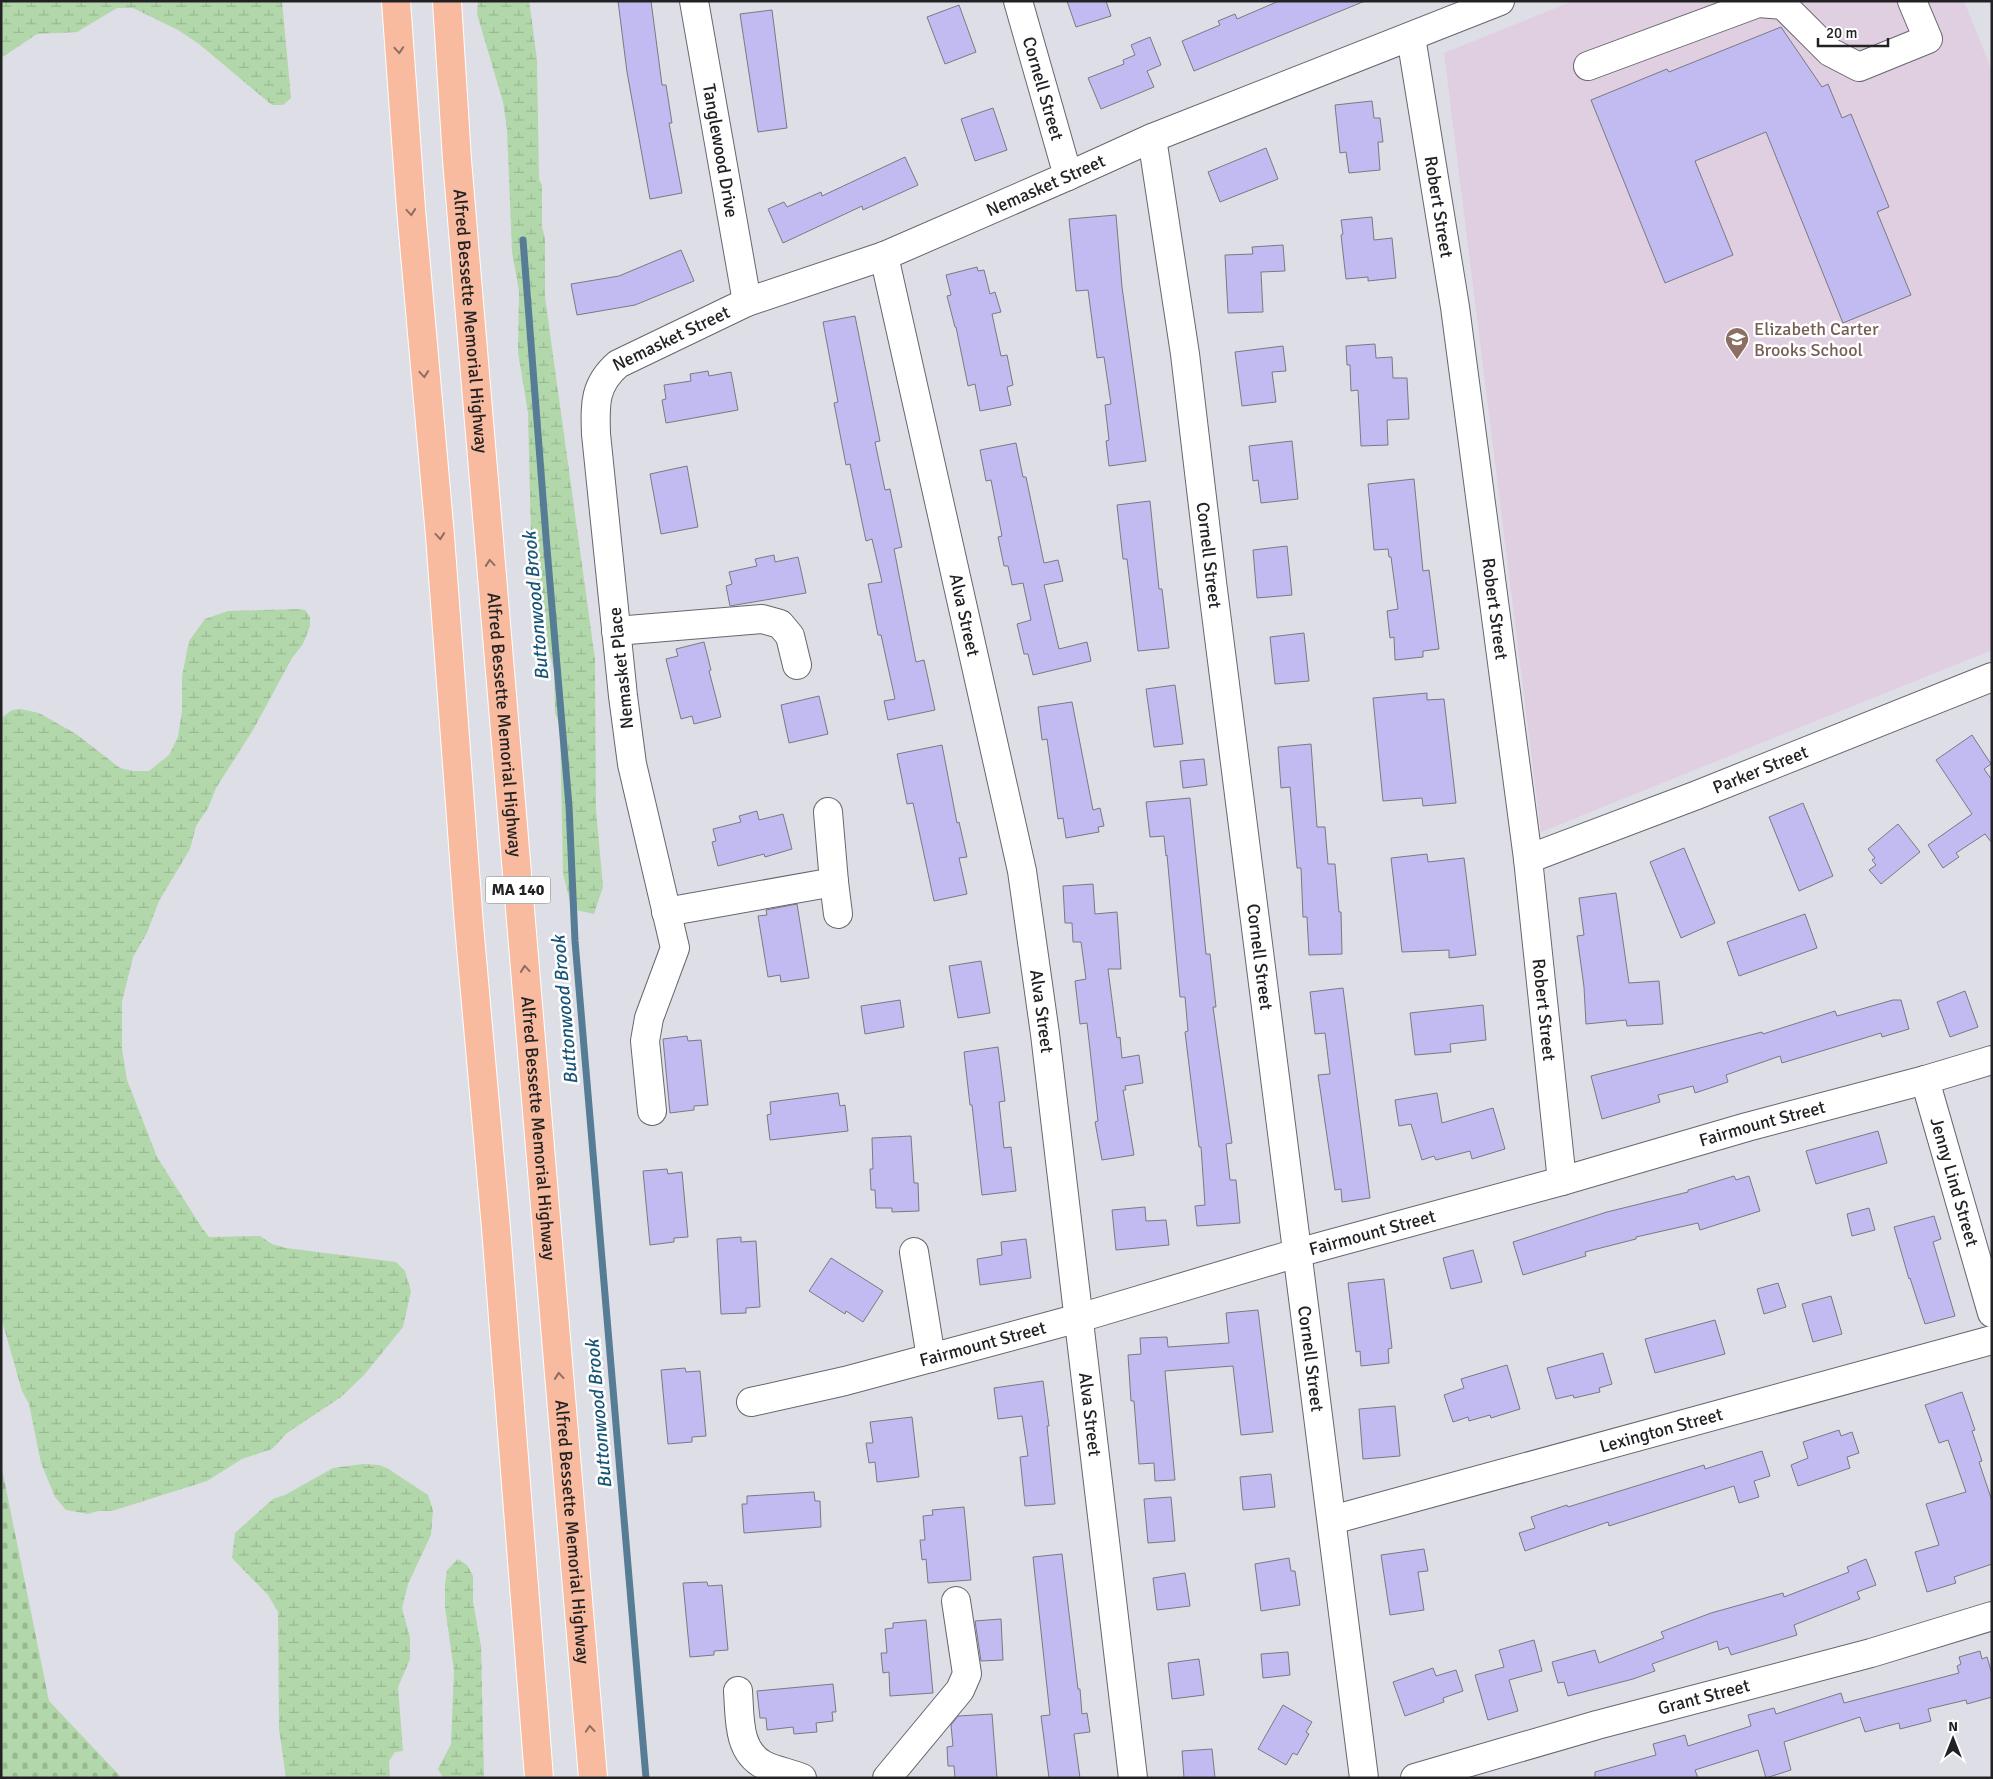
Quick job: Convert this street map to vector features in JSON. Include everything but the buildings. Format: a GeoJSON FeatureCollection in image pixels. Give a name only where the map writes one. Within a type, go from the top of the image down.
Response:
{"type":"FeatureCollection","features":[{"type":"Feature","properties":{"kind":"highway","name":"MA 140"},"geometry":{"type":"LineString","coordinates":[[396,1],[411,219],[440,536],[469,925],[496,1228],[539,1778]]}},
{"type":"Feature","properties":{"kind":"highway","name":"Alfred Bessette Memorial Highway"},"geometry":{"type":"LineString","coordinates":[[447,1],[482,467],[558,1370],[584,1653],[593,1778]]}},
{"type":"Feature","properties":{"kind":"street","name":"Tanglewood Drive"},"geometry":{"type":"LineString","coordinates":[[694,1],[747,302]]}},
{"type":"Feature","properties":{"kind":"street","name":"Cornell Street"},"geometry":{"type":"LineString","coordinates":[[1018,1],[1068,176]]}},
{"type":"Feature","properties":{"kind":"street","name":"Nemasket Street"},"geometry":{"type":"LineString","coordinates":[[601,384],[607,373],[618,364],[747,302],[884,256],[1152,138],[1500,1]]}},
{"type":"Feature","properties":{"kind":"street"},"geometry":{"type":"LineString","coordinates":[[1588,66],[1757,2],[1783,5],[1830,52],[1859,67],[1928,39],[1912,1]]}},
{"type":"Feature","properties":{"kind":"street","name":"Robert Street"},"geometry":{"type":"LineString","coordinates":[[1411,37],[1455,307],[1528,859],[1562,1181]]}},
{"type":"Feature","properties":{"kind":"street","name":"Cornell Street"},"geometry":{"type":"LineString","coordinates":[[1152,138],[1186,354],[1212,582],[1364,1778]]}},
{"type":"Feature","properties":{"kind":"street","name":"Alva Street"},"geometry":{"type":"LineString","coordinates":[[884,256],[1022,871],[1046,1044],[1133,1778]]}},
{"type":"Feature","properties":{"kind":"street","name":"Nemasket Place"},"geometry":{"type":"LineString","coordinates":[[601,384],[595,408],[596,434],[632,764],[675,948],[649,1018],[645,1041],[652,1111]]}},
{"type":"Feature","properties":{"kind":"street"},"geometry":{"type":"LineString","coordinates":[[616,631],[762,619],[780,624],[790,636],[796,665]]}},
{"type":"Feature","properties":{"kind":"street","name":"Parker Street"},"geometry":{"type":"LineString","coordinates":[[1528,859],[1697,795],[1992,678]]}},
{"type":"Feature","properties":{"kind":"street"},"geometry":{"type":"LineString","coordinates":[[828,812],[838,914]]}},
{"type":"Feature","properties":{"kind":"street"},"geometry":{"type":"LineString","coordinates":[[666,912],[834,882]]}},
{"type":"Feature","properties":{"kind":"street","name":"Fairmount Street"},"geometry":{"type":"LineString","coordinates":[[751,1402],[846,1381],[1079,1318],[1297,1254],[1562,1181],[1747,1127],[1926,1080],[1992,1060]]}},
{"type":"Feature","properties":{"kind":"street","name":"Jenny Lind Street"},"geometry":{"type":"LineString","coordinates":[[1926,1080],[1992,1313]]}},
{"type":"Feature","properties":{"kind":"street"},"geometry":{"type":"LineString","coordinates":[[914,1252],[922,1290],[931,1358]]}},
{"type":"Feature","properties":{"kind":"street","name":"Lexington Street"},"geometry":{"type":"LineString","coordinates":[[1332,1520],[1992,1340]]}},
{"type":"Feature","properties":{"kind":"street"},"geometry":{"type":"LineString","coordinates":[[887,1778],[960,1690],[967,1674],[956,1601]]}},
{"type":"Feature","properties":{"kind":"street","name":"Grant Street"},"geometry":{"type":"LineString","coordinates":[[1415,1778],[1597,1725],[1872,1653],[1992,1616]]}},
{"type":"Feature","properties":{"kind":"street"},"geometry":{"type":"LineString","coordinates":[[738,1691],[742,1739],[749,1753],[764,1765],[802,1778]]}},
{"type":"Feature","properties":{"kind":"shaded area","name":"Elizabeth Carter Brooks School"},"geometry":{"type":"Polygon","coordinates":[[[1573,1],[1964,1],[1992,71],[1992,650],[1541,832],[1444,53],[1573,1]]]}},
{"type":"Feature","properties":{"kind":"green space"},"geometry":{"type":"Polygon","coordinates":[[[1,1],[282,1],[291,98],[283,105],[272,105],[199,44],[178,30],[133,8],[117,8],[77,32],[37,34],[1,58],[1,1]]]}},
{"type":"Feature","properties":{"kind":"green space"},"geometry":{"type":"Polygon","coordinates":[[[478,1],[529,1],[537,60],[539,179],[542,185],[542,227],[545,238],[545,297],[595,659],[596,809],[603,887],[594,914],[572,909],[563,874],[560,726],[555,713],[554,671],[546,638],[546,614],[539,591],[531,536],[528,413],[518,352],[519,291],[512,252],[507,129],[503,102],[477,14],[478,1]]]}},
{"type":"Feature","properties":{"kind":"green space"},"geometry":{"type":"Polygon","coordinates":[[[305,610],[310,617],[310,626],[303,644],[292,658],[253,730],[216,788],[208,808],[196,826],[190,849],[159,901],[147,933],[133,957],[122,1002],[122,1049],[127,1080],[157,1157],[209,1237],[260,1236],[272,1244],[286,1248],[396,1262],[405,1271],[411,1291],[403,1327],[364,1375],[341,1397],[287,1433],[272,1449],[242,1459],[207,1481],[112,1511],[98,1511],[88,1514],[66,1510],[55,1497],[41,1463],[29,1404],[22,1391],[1,1317],[1,718],[12,710],[20,709],[39,713],[76,734],[120,768],[132,771],[149,771],[169,755],[178,737],[182,711],[182,676],[189,641],[205,619],[228,611],[305,610]]]}},
{"type":"Feature","properties":{"kind":"green space"},"geometry":{"type":"Polygon","coordinates":[[[1,1464],[49,1701],[122,1778],[1,1778],[1,1464]]]}},
{"type":"Feature","properties":{"kind":"green space"},"geometry":{"type":"Polygon","coordinates":[[[363,1464],[379,1465],[387,1468],[428,1495],[433,1510],[431,1535],[408,1584],[402,1608],[410,1638],[410,1659],[398,1687],[403,1751],[395,1752],[389,1761],[390,1778],[286,1778],[279,1729],[278,1612],[268,1595],[232,1558],[235,1533],[273,1499],[285,1495],[333,1468],[363,1464]]]}},
{"type":"Feature","properties":{"kind":"green space"},"geometry":{"type":"Polygon","coordinates":[[[458,1559],[467,1565],[473,1576],[473,1602],[481,1646],[484,1778],[443,1778],[438,1769],[451,1744],[454,1671],[445,1607],[445,1585],[447,1570],[458,1559]]]}},
{"type":"Feature","properties":{"kind":"waterway","name":"Buttonwood Brook"},"geometry":{"type":"LineString","coordinates":[[523,240],[569,806],[575,941],[646,1778]]}},
{"type":"Feature","properties":{"kind":"place","name":"Elizabeth Carter Brooks School"},"geometry":{"type":"Point","coordinates":[1737,360]}}]}
